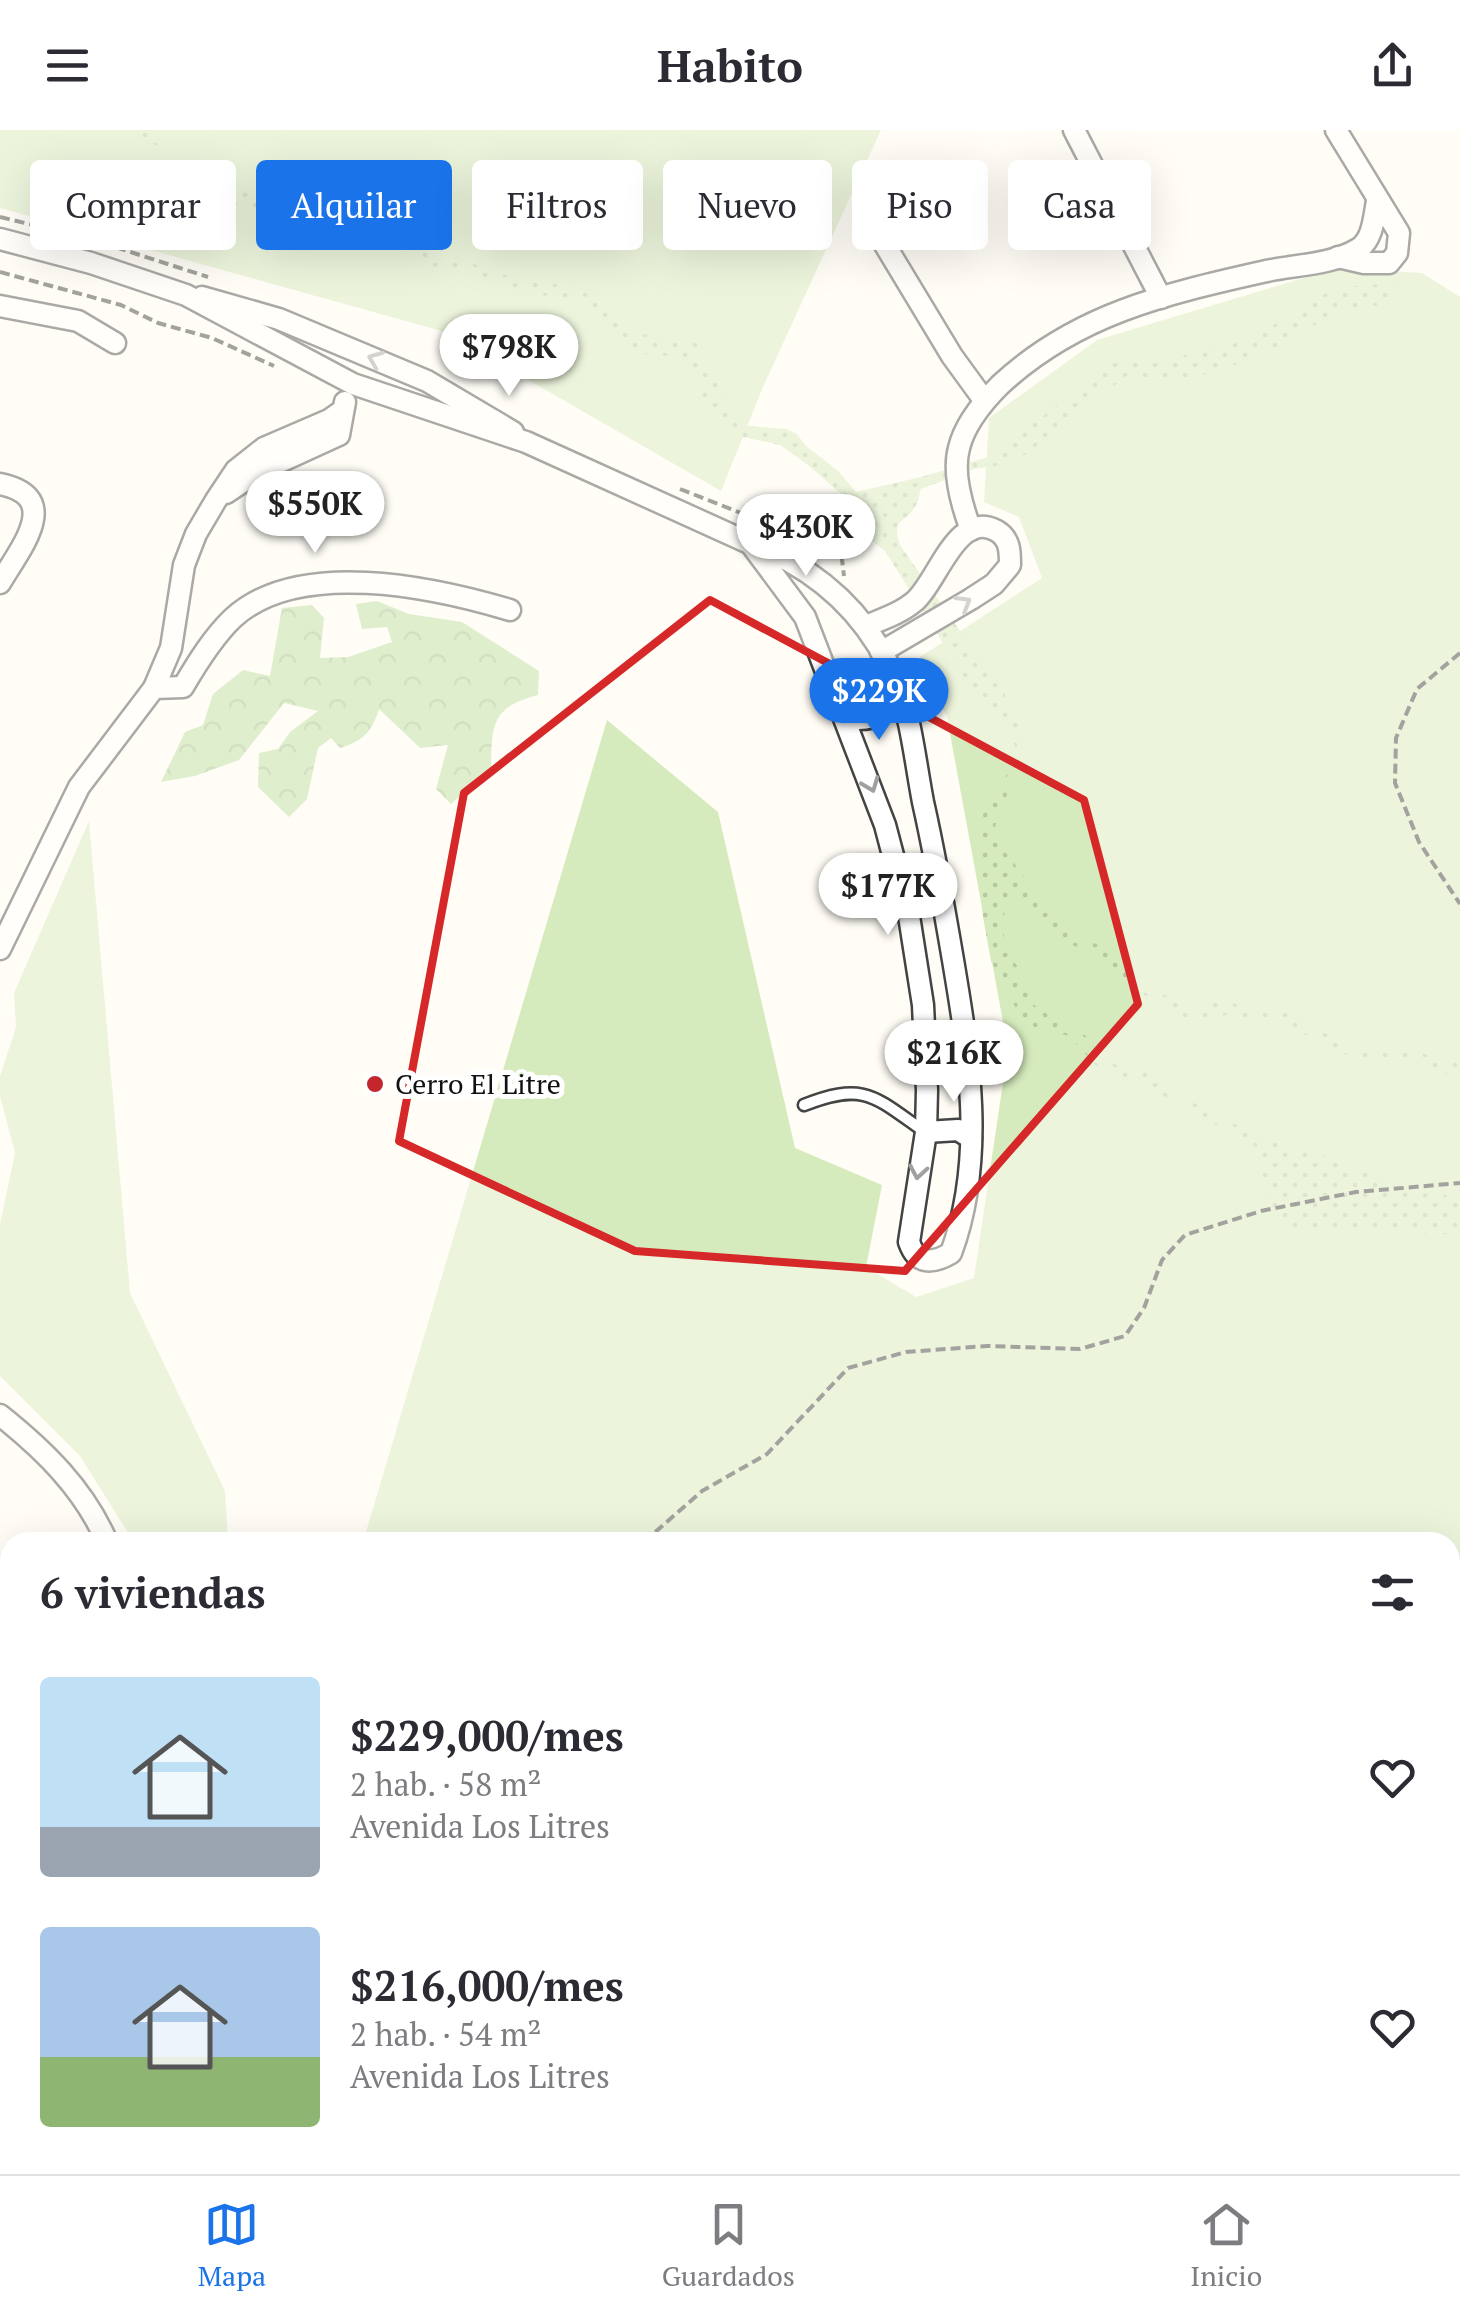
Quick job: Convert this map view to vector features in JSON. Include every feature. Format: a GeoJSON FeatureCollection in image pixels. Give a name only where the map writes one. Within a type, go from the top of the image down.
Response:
{"type":"FeatureCollection","features":[{"type":"Feature","properties":{"kind":"street"},"geometry":{"type":"LineString","coordinates":[[1074,130],[1162,298]]}},
{"type":"Feature","properties":{"kind":"street"},"geometry":{"type":"LineString","coordinates":[[1336,130],[1398,233],[1398,254],[1389,263],[1338,257]]}},
{"type":"Feature","properties":{"kind":"street"},"geometry":{"type":"LineString","coordinates":[[970,530],[962,506],[958,450],[984,400],[1041,349],[1085,324],[1162,298],[1260,272],[1338,257],[1361,248],[1370,234],[1377,201]]}},
{"type":"Feature","properties":{"kind":"street"},"geometry":{"type":"LineString","coordinates":[[0,240],[90,262],[186,295],[352,384],[457,409],[750,543],[819,578],[840,596],[866,626],[900,693],[936,860],[968,1048],[972,1138],[957,1236],[951,1253],[936,1262],[913,1254],[909,1242],[926,1132],[925,1033],[910,916],[885,825],[805,617],[750,543]]}},
{"type":"Feature","properties":{"kind":"street"},"geometry":{"type":"LineString","coordinates":[[888,250],[952,356],[984,400]]}},
{"type":"Feature","properties":{"kind":"street"},"geometry":{"type":"LineString","coordinates":[[186,295],[216,299],[278,318],[427,381],[457,409]]}},
{"type":"Feature","properties":{"kind":"street"},"geometry":{"type":"LineString","coordinates":[[0,306],[78,321],[115,343]]}},
{"type":"Feature","properties":{"kind":"street"},"geometry":{"type":"LineString","coordinates":[[268,341],[278,318]]}},
{"type":"Feature","properties":{"kind":"street"},"geometry":{"type":"LineString","coordinates":[[0,949],[78,787],[154,688],[172,648],[184,565],[216,500],[236,470],[264,448],[342,411],[352,384]]}},
{"type":"Feature","properties":{"kind":"street"},"geometry":{"type":"LineString","coordinates":[[0,484],[21,490],[35,512],[32,528],[0,583]]}},
{"type":"Feature","properties":{"kind":"street"},"geometry":{"type":"LineString","coordinates":[[866,626],[915,602],[958,537],[970,530],[985,526],[1000,533],[1010,546],[1010,565],[994,584],[880,652]]}},
{"type":"Feature","properties":{"kind":"street"},"geometry":{"type":"LineString","coordinates":[[154,688],[183,687],[201,657],[234,617],[272,594],[314,582],[347,581],[468,598],[510,610]]}},
{"type":"Feature","properties":{"kind":"street"},"geometry":{"type":"LineString","coordinates":[[805,617],[812,605],[824,597],[840,596]]}},
{"type":"Feature","properties":{"kind":"street"},"geometry":{"type":"LineString","coordinates":[[840,708],[855,719],[879,717],[890,709],[900,693]]}},
{"type":"Feature","properties":{"kind":"street"},"geometry":{"type":"LineString","coordinates":[[926,1132],[958,1130],[972,1138]]}},
{"type":"Feature","properties":{"kind":"street"},"geometry":{"type":"LineString","coordinates":[[0,1415],[60,1469],[82,1496],[102,1532]]}},
{"type":"Feature","properties":{"kind":"lane"},"geometry":{"type":"LineString","coordinates":[[804,1105],[830,1095],[856,1092],[875,1097],[926,1132]]}},
{"type":"Feature","properties":{"kind":"path"},"geometry":{"type":"LineString","coordinates":[[0,272],[121,305],[158,323],[212,338],[290,372]]}},
{"type":"Feature","properties":{"kind":"path"},"geometry":{"type":"LineString","coordinates":[[1460,652],[1416,689],[1396,738],[1395,783],[1419,842],[1460,904]]}},
{"type":"Feature","properties":{"kind":"path"},"geometry":{"type":"LineString","coordinates":[[656,1532],[702,1492],[767,1454],[848,1368],[906,1352],[987,1346],[1080,1349],[1125,1336],[1144,1308],[1162,1260],[1185,1235],[1261,1210],[1337,1196],[1460,1183]]}},
{"type":"Feature","properties":{"kind":"highlighted area"},"geometry":{"type":"Polygon","coordinates":[[[710,600],[1084,800],[1138,1004],[905,1271],[635,1251],[399,1141],[464,793],[710,600]]]}},
{"type":"Feature","properties":{"kind":"green space"},"geometry":{"type":"Polygon","coordinates":[[[0,130],[881,130],[867,160],[852,160],[852,193],[832,237],[832,160],[663,160],[663,250],[826,250],[721,491],[445,332],[151,250],[236,250],[236,160],[30,160],[30,216],[0,208],[0,130]]]}},
{"type":"Feature","properties":{"kind":"green space"},"geometry":{"type":"Polygon","coordinates":[[[126,130],[165,139],[182,160],[175,160],[149,141],[132,137],[126,130]]]}},
{"type":"Feature","properties":{"kind":"green space"},"geometry":{"type":"Polygon","coordinates":[[[236,190],[256,194],[256,208],[236,205],[236,190]]]}},
{"type":"Feature","properties":{"kind":"green space"},"geometry":{"type":"Polygon","coordinates":[[[400,250],[424,250],[445,260],[485,266],[513,278],[590,289],[604,298],[634,331],[697,344],[736,420],[797,434],[856,492],[1001,453],[1016,428],[1043,416],[1112,362],[1134,357],[1173,360],[1199,349],[1244,342],[1293,317],[1321,295],[1355,286],[1396,287],[1397,298],[1328,318],[1256,358],[1175,382],[1128,375],[1026,454],[921,489],[916,505],[897,530],[900,545],[1012,705],[1025,747],[995,826],[1002,847],[1025,878],[1077,935],[1111,951],[1134,976],[1184,1007],[1198,1009],[1228,999],[1245,1010],[1273,1007],[1355,1048],[1411,1051],[1460,1062],[1460,1079],[1412,1062],[1359,1061],[1280,1022],[1246,1022],[1226,1015],[1199,1023],[1175,1018],[1152,999],[1122,983],[1102,961],[1055,935],[1012,891],[1002,918],[1005,948],[1019,969],[1031,1003],[1060,1023],[1075,1027],[1104,1062],[1145,1071],[1192,1102],[1250,1132],[1371,1172],[1403,1192],[1460,1196],[1460,1235],[1279,1227],[1270,1208],[1255,1146],[1135,1080],[1101,1071],[1069,1036],[1034,1027],[1020,1016],[991,961],[977,838],[983,815],[1010,769],[1015,747],[1010,727],[968,694],[962,673],[885,551],[862,532],[841,494],[780,445],[743,437],[733,430],[701,397],[687,361],[635,350],[601,322],[585,296],[563,298],[526,293],[485,277],[423,264],[400,250]]]}},
{"type":"Feature","properties":{"kind":"green space"},"geometry":{"type":"Polygon","coordinates":[[[1337,268],[1422,273],[1460,297],[1460,1532],[366,1532],[607,720],[718,812],[795,1148],[882,1185],[866,1267],[916,1297],[974,1278],[1008,1049],[947,717],[917,659],[1042,578],[1019,517],[984,502],[989,418],[1097,340],[1337,268]]]}},
{"type":"Feature","properties":{"kind":"green space"},"geometry":{"type":"Polygon","coordinates":[[[377,601],[409,614],[462,622],[539,671],[538,695],[511,705],[497,720],[491,768],[451,804],[436,789],[448,745],[420,748],[379,709],[370,730],[361,739],[340,748],[331,738],[318,748],[307,799],[289,817],[258,787],[259,753],[278,749],[290,732],[318,711],[284,703],[239,760],[195,776],[161,782],[185,732],[203,725],[213,694],[243,670],[270,676],[282,608],[312,605],[324,618],[320,658],[348,657],[392,642],[387,627],[362,629],[356,604],[377,601]]]}},
{"type":"Feature","properties":{"kind":"green space"},"geometry":{"type":"Polygon","coordinates":[[[89,821],[130,1293],[225,1491],[227,1532],[128,1532],[80,1456],[0,1376],[0,1224],[15,1153],[0,1096],[0,1076],[16,1027],[14,993],[89,821]]]}},
{"type":"Feature","properties":{"kind":"place","name":"Cerro El Litre"},"geometry":{"type":"Point","coordinates":[375,1084]}}]}
